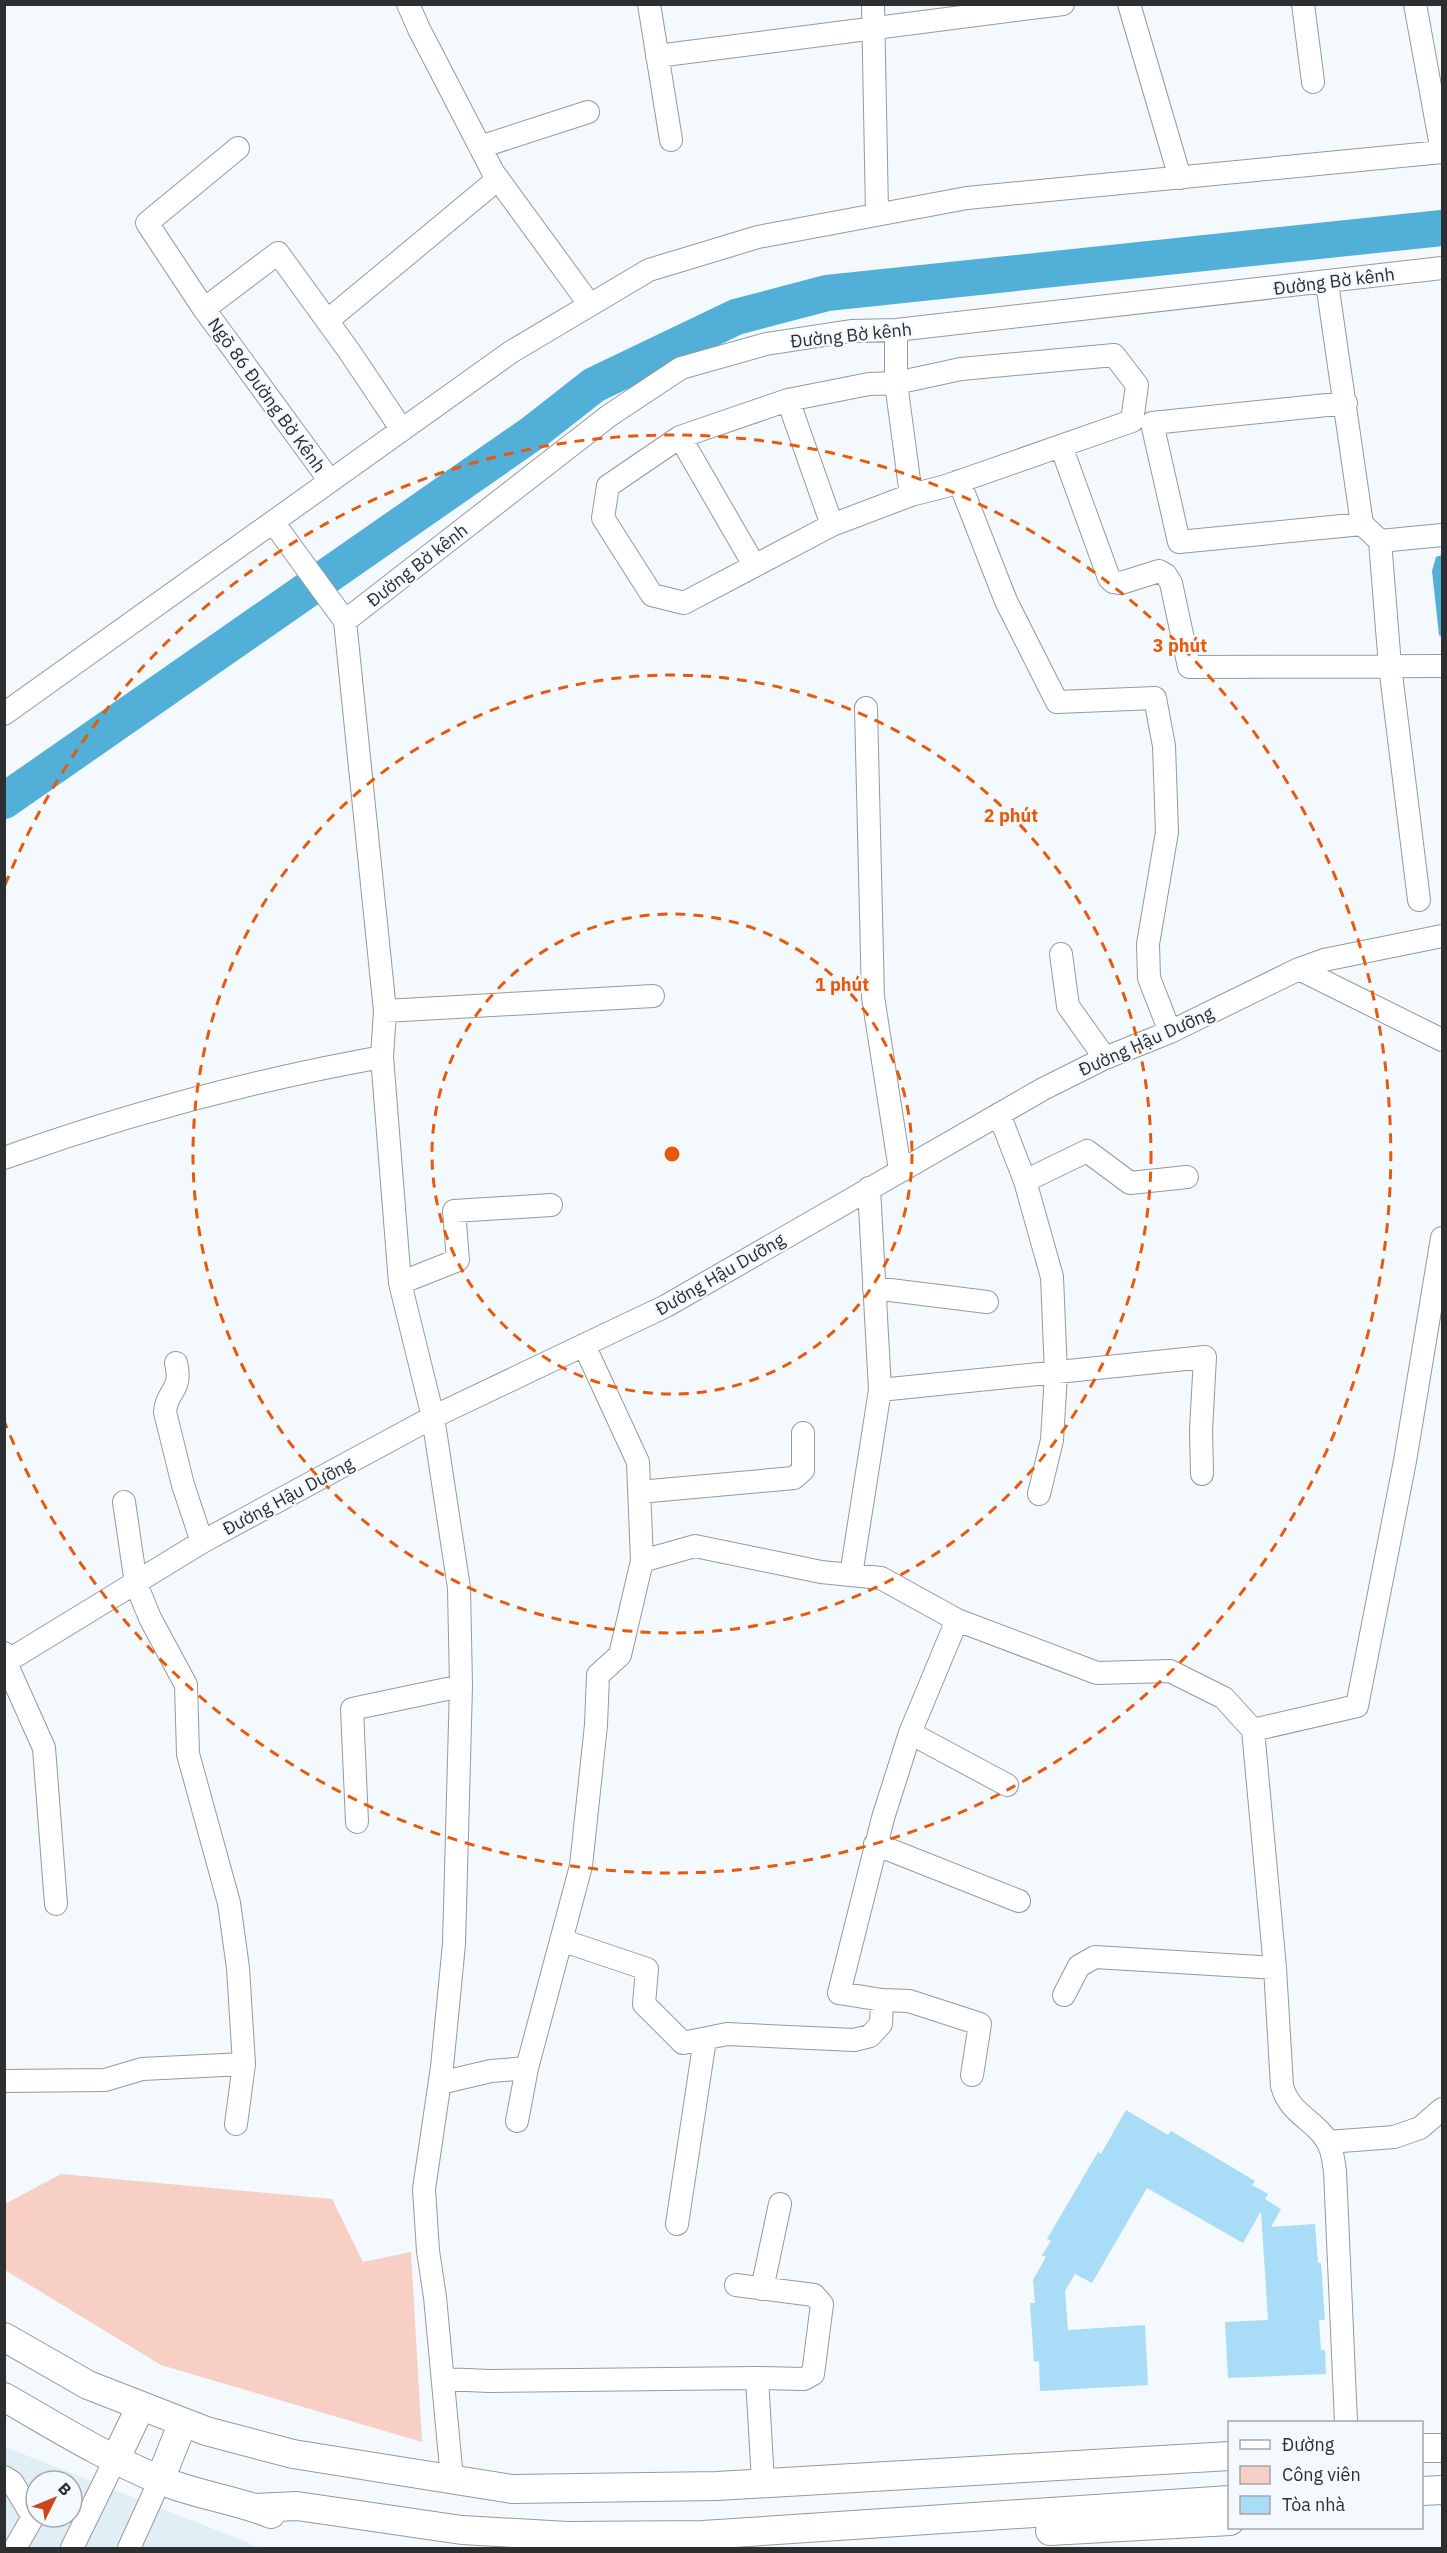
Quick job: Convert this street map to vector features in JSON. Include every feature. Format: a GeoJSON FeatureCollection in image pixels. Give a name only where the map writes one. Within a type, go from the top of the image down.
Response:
{"type":"FeatureCollection","features":[{"type":"Feature","properties":{"kind":"main road"},"geometry":{"type":"LineString","coordinates":[[4,2337],[88,2385],[206,2431],[293,2454],[512,2489],[717,2486],[1228,2456]]}},
{"type":"Feature","properties":{"kind":"main road"},"geometry":{"type":"LineString","coordinates":[[4,2397],[115,2460],[160,2480],[255,2508],[293,2524],[393,2539],[477,2548]]}},
{"type":"Feature","properties":{"kind":"main road"},"geometry":{"type":"LineString","coordinates":[[115,2460],[141,2406]]}},
{"type":"Feature","properties":{"kind":"main road"},"geometry":{"type":"LineString","coordinates":[[160,2480],[183,2422]]}},
{"type":"Feature","properties":{"kind":"main road"},"geometry":{"type":"LineString","coordinates":[[1423,2448],[1443,2448]]}},
{"type":"Feature","properties":{"kind":"main road"},"geometry":{"type":"LineString","coordinates":[[1423,2491],[1443,2490]]}},
{"type":"Feature","properties":{"kind":"main road"},"geometry":{"type":"LineString","coordinates":[[255,2508],[297,2506],[462,2530],[590,2536],[703,2535],[1228,2500]]}},
{"type":"Feature","properties":{"kind":"main road"},"geometry":{"type":"LineString","coordinates":[[1423,2510],[1443,2509]]}},
{"type":"Feature","properties":{"kind":"main road"},"geometry":{"type":"LineString","coordinates":[[722,2548],[1228,2521]]}},
{"type":"Feature","properties":{"kind":"street"},"geometry":{"type":"LineString","coordinates":[[408,4],[418,29],[498,179],[590,305]]}},
{"type":"Feature","properties":{"kind":"street"},"geometry":{"type":"LineString","coordinates":[[649,4],[671,140]]}},
{"type":"Feature","properties":{"kind":"street"},"geometry":{"type":"LineString","coordinates":[[873,4],[877,213]]}},
{"type":"Feature","properties":{"kind":"street"},"geometry":{"type":"LineString","coordinates":[[657,56],[874,27],[982,9],[1063,4]]}},
{"type":"Feature","properties":{"kind":"street"},"geometry":{"type":"LineString","coordinates":[[1128,4],[1180,178]]}},
{"type":"Feature","properties":{"kind":"street"},"geometry":{"type":"LineString","coordinates":[[1303,4],[1313,82]]}},
{"type":"Feature","properties":{"kind":"street"},"geometry":{"type":"LineString","coordinates":[[4,714],[511,352],[649,270],[758,237],[877,213],[968,198],[1442,152],[1415,4]]}},
{"type":"Feature","properties":{"kind":"street"},"geometry":{"type":"LineString","coordinates":[[480,147],[588,112]]}},
{"type":"Feature","properties":{"kind":"street","name":"Ngõ 86 Đường Bờ Kênh"},"geometry":{"type":"LineString","coordinates":[[238,148],[147,223],[204,309],[330,481]]}},
{"type":"Feature","properties":{"kind":"street"},"geometry":{"type":"LineString","coordinates":[[327,321],[498,179]]}},
{"type":"Feature","properties":{"kind":"street"},"geometry":{"type":"LineString","coordinates":[[204,309],[278,253],[402,430]]}},
{"type":"Feature","properties":{"kind":"street","name":"Đường Bờ kênh"},"geometry":{"type":"LineString","coordinates":[[345,621],[610,415],[681,368],[766,344],[851,331],[896,330],[1327,283],[1443,268]]}},
{"type":"Feature","properties":{"kind":"street"},"geometry":{"type":"LineString","coordinates":[[1327,283],[1362,524],[1380,541],[1390,666],[1419,900]]}},
{"type":"Feature","properties":{"kind":"street"},"geometry":{"type":"LineString","coordinates":[[896,330],[896,383],[911,495]]}},
{"type":"Feature","properties":{"kind":"street"},"geometry":{"type":"LineString","coordinates":[[1114,355],[1137,385],[1132,421],[959,481],[911,495],[832,525],[684,603],[652,595],[603,518],[608,486],[680,437],[788,400],[869,384],[896,383],[961,369],[1114,355]]}},
{"type":"Feature","properties":{"kind":"street"},"geometry":{"type":"LineString","coordinates":[[788,400],[832,525]]}},
{"type":"Feature","properties":{"kind":"street"},"geometry":{"type":"LineString","coordinates":[[1346,403],[1152,423],[1179,542],[1362,524]]}},
{"type":"Feature","properties":{"kind":"street"},"geometry":{"type":"LineString","coordinates":[[680,437],[754,565]]}},
{"type":"Feature","properties":{"kind":"street"},"geometry":{"type":"LineString","coordinates":[[1060,446],[1108,578],[1113,582],[1121,583],[1159,571],[1167,575],[1172,582],[1189,667],[1443,666]]}},
{"type":"Feature","properties":{"kind":"street"},"geometry":{"type":"LineString","coordinates":[[959,481],[1006,601],[1057,702],[1155,698],[1164,746],[1167,832],[1148,944],[1149,978],[1170,1032]]}},
{"type":"Feature","properties":{"kind":"street"},"geometry":{"type":"LineString","coordinates":[[273,522],[345,621],[385,1011],[382,1057],[400,1283],[433,1417],[459,1588],[461,1686],[454,1944],[440,2083],[424,2189],[428,2252],[444,2379],[452,2479]]}},
{"type":"Feature","properties":{"kind":"street"},"geometry":{"type":"LineString","coordinates":[[1380,541],[1443,535]]}},
{"type":"Feature","properties":{"kind":"street"},"geometry":{"type":"LineString","coordinates":[[866,708],[873,997],[900,1170]]}},
{"type":"Feature","properties":{"kind":"street","name":"Đường Hậu Dưỡng"},"geometry":{"type":"LineString","coordinates":[[5,1660],[136,1584],[202,1542],[433,1417],[666,1306],[999,1114],[1105,1058],[1170,1032],[1299,969],[1324,960],[1443,936]]}},
{"type":"Feature","properties":{"kind":"street"},"geometry":{"type":"LineString","coordinates":[[1061,954],[1068,1006],[1105,1058]]}},
{"type":"Feature","properties":{"kind":"street"},"geometry":{"type":"LineString","coordinates":[[1299,969],[1443,1040]]}},
{"type":"Feature","properties":{"kind":"street"},"geometry":{"type":"LineString","coordinates":[[385,1011],[653,996]]}},
{"type":"Feature","properties":{"kind":"street"},"geometry":{"type":"LineString","coordinates":[[4,1158],[53,1140],[207,1095],[292,1073],[382,1057]]}},
{"type":"Feature","properties":{"kind":"street"},"geometry":{"type":"LineString","coordinates":[[999,1114],[1025,1181],[1052,1277],[1056,1374],[1052,1440],[1039,1494]]}},
{"type":"Feature","properties":{"kind":"street"},"geometry":{"type":"LineString","coordinates":[[1025,1181],[1087,1151],[1130,1183],[1187,1177]]}},
{"type":"Feature","properties":{"kind":"street"},"geometry":{"type":"LineString","coordinates":[[851,1575],[880,1390],[869,1188]]}},
{"type":"Feature","properties":{"kind":"street"},"geometry":{"type":"LineString","coordinates":[[400,1283],[458,1260],[454,1210],[551,1205]]}},
{"type":"Feature","properties":{"kind":"street"},"geometry":{"type":"LineString","coordinates":[[1253,1730],[1357,1706],[1405,1461],[1443,1238]]}},
{"type":"Feature","properties":{"kind":"street"},"geometry":{"type":"LineString","coordinates":[[874,1288],[987,1302]]}},
{"type":"Feature","properties":{"kind":"street"},"geometry":{"type":"LineString","coordinates":[[517,2121],[527,2068],[581,1866],[596,1725],[598,1675],[620,1655],[642,1561],[638,1462],[584,1345]]}},
{"type":"Feature","properties":{"kind":"street"},"geometry":{"type":"LineString","coordinates":[[880,1390],[1056,1374],[1205,1357],[1201,1430],[1202,1474]]}},
{"type":"Feature","properties":{"kind":"street"},"geometry":{"type":"LineString","coordinates":[[176,1364],[179,1381],[167,1402],[165,1412],[183,1485],[202,1542]]}},
{"type":"Feature","properties":{"kind":"street"},"geometry":{"type":"LineString","coordinates":[[639,1492],[794,1478],[803,1470],[803,1432]]}},
{"type":"Feature","properties":{"kind":"street"},"geometry":{"type":"LineString","coordinates":[[124,1502],[136,1584],[150,1618],[186,1685],[188,1754],[229,1903],[238,1968],[244,2064],[236,2124]]}},
{"type":"Feature","properties":{"kind":"street"},"geometry":{"type":"LineString","coordinates":[[642,1561],[695,1546],[821,1572],[881,1578],[957,1620],[1097,1673],[1170,1671],[1224,1698],[1253,1730],[1275,1968],[1281,2086],[1286,2099],[1328,2142],[1335,2171],[1347,2421]]}},
{"type":"Feature","properties":{"kind":"street"},"geometry":{"type":"LineString","coordinates":[[957,1620],[910,1732],[875,1844],[839,1993],[882,2000],[909,2001],[980,2024],[972,2075]]}},
{"type":"Feature","properties":{"kind":"street"},"geometry":{"type":"LineString","coordinates":[[5,1660],[45,1748],[56,1904]]}},
{"type":"Feature","properties":{"kind":"street"},"geometry":{"type":"LineString","coordinates":[[357,1822],[352,1709],[461,1686]]}},
{"type":"Feature","properties":{"kind":"street"},"geometry":{"type":"LineString","coordinates":[[910,1732],[1007,1785]]}},
{"type":"Feature","properties":{"kind":"street"},"geometry":{"type":"LineString","coordinates":[[875,1844],[1019,1901]]}},
{"type":"Feature","properties":{"kind":"street"},"geometry":{"type":"LineString","coordinates":[[561,1940],[647,1969],[644,2004],[683,2043],[727,2034],[854,2040],[870,2036],[881,2024],[882,2000]]}},
{"type":"Feature","properties":{"kind":"street"},"geometry":{"type":"LineString","coordinates":[[1064,1995],[1079,1966],[1095,1957],[1275,1968]]}},
{"type":"Feature","properties":{"kind":"street"},"geometry":{"type":"LineString","coordinates":[[677,2224],[705,2039]]}},
{"type":"Feature","properties":{"kind":"street"},"geometry":{"type":"LineString","coordinates":[[4,2081],[105,2080],[142,2069],[244,2064]]}},
{"type":"Feature","properties":{"kind":"street"},"geometry":{"type":"LineString","coordinates":[[440,2083],[491,2071],[527,2068]]}},
{"type":"Feature","properties":{"kind":"street"},"geometry":{"type":"LineString","coordinates":[[1328,2142],[1394,2137],[1420,2128],[1443,2109]]}},
{"type":"Feature","properties":{"kind":"street"},"geometry":{"type":"LineString","coordinates":[[762,2289],[780,2204]]}},
{"type":"Feature","properties":{"kind":"street"},"geometry":{"type":"LineString","coordinates":[[444,2379],[489,2381],[804,2379],[813,2374],[821,2310],[820,2301],[814,2295],[736,2285]]}},
{"type":"Feature","properties":{"kind":"street"},"geometry":{"type":"LineString","coordinates":[[757,2378],[763,2482]]}},
{"type":"Feature","properties":{"kind":"street"},"geometry":{"type":"LineString","coordinates":[[72,2548],[115,2460]]}},
{"type":"Feature","properties":{"kind":"street"},"geometry":{"type":"LineString","coordinates":[[4,2477],[12,2482],[33,2517],[15,2548]]}},
{"type":"Feature","properties":{"kind":"street"},"geometry":{"type":"LineString","coordinates":[[129,2548],[160,2480]]}},
{"type":"Feature","properties":{"kind":"shaded area"},"geometry":{"type":"Polygon","coordinates":[[[5,2447],[61,2469],[24,2469],[24,2529],[84,2529],[84,2478],[262,2548],[5,2548],[5,2447]]]}},
{"type":"Feature","properties":{"kind":"green space"},"geometry":{"type":"Polygon","coordinates":[[[61,2174],[332,2199],[363,2262],[411,2252],[422,2442],[161,2365],[5,2270],[5,2204],[61,2174]]]}},
{"type":"Feature","properties":{"kind":"water"},"geometry":{"type":"Polygon","coordinates":[[[1442,555],[1442,637],[1439,635],[1432,571],[1436,557],[1442,555]]]}},
{"type":"Feature","properties":{"kind":"building"},"geometry":{"type":"Polygon","coordinates":[[[1126,2110],[1168,2135],[1171,2131],[1255,2181],[1252,2185],[1268,2194],[1265,2199],[1281,2209],[1271,2227],[1315,2224],[1318,2263],[1321,2263],[1325,2320],[1319,2320],[1321,2350],[1325,2350],[1326,2374],[1228,2378],[1225,2322],[1268,2320],[1261,2211],[1243,2243],[1147,2188],[1092,2283],[1075,2274],[1065,2291],[1068,2330],[1145,2325],[1148,2385],[1040,2391],[1039,2361],[1034,2362],[1030,2303],[1035,2303],[1033,2280],[1046,2257],[1042,2255],[1051,2241],[1047,2239],[1098,2152],[1101,2154],[1126,2110]]]}},
{"type":"Feature","properties":{"kind":"waterway"},"geometry":{"type":"LineString","coordinates":[[4,801],[534,432],[594,385],[736,317],[827,293],[1442,228]]}}]}
